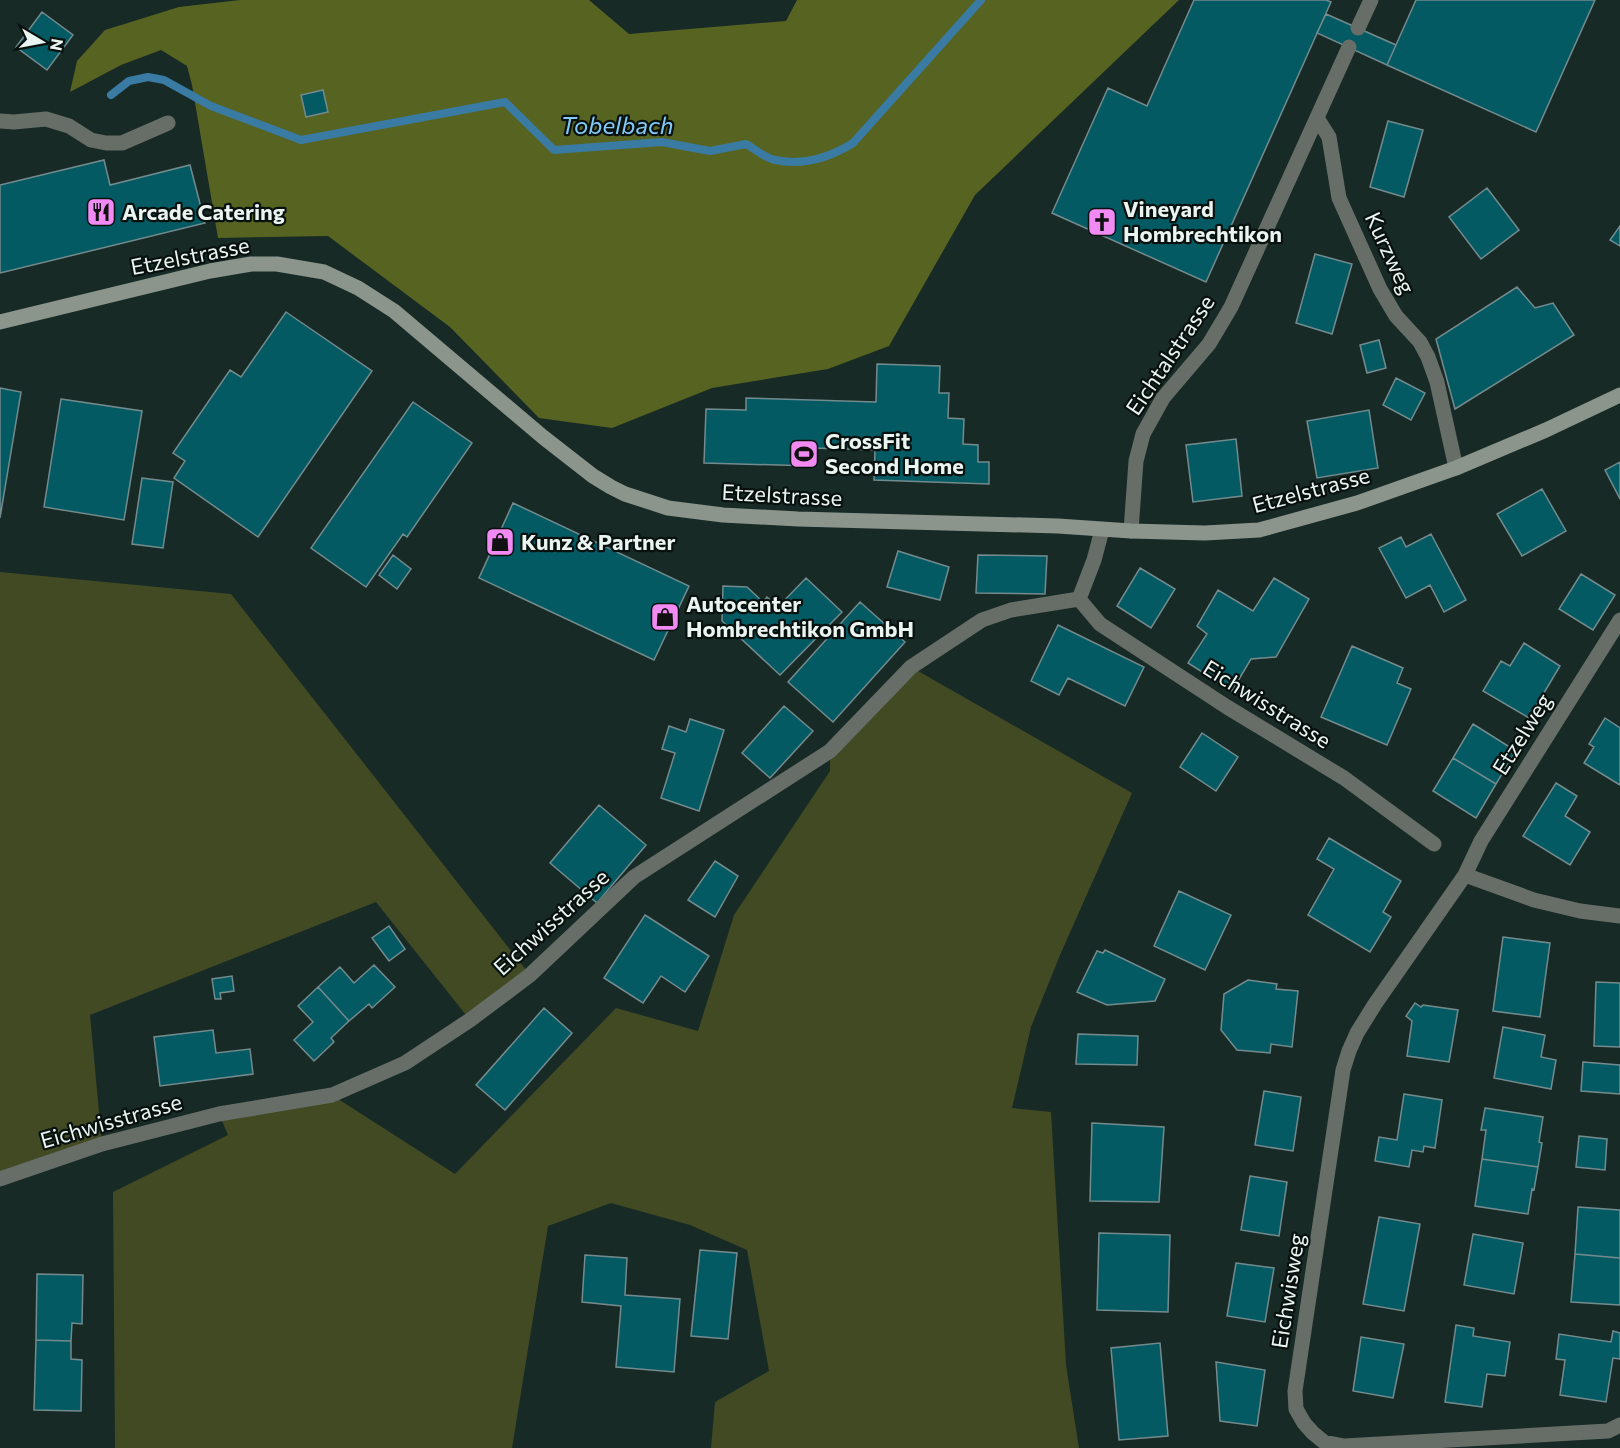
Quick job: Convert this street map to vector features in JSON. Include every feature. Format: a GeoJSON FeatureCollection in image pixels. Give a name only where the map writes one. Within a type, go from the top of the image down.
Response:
{"type":"FeatureCollection","features":[{"type":"Feature","properties":{"kind":"street"},"geometry":{"type":"LineString","coordinates":[[1358,28],[1371,0]]}},
{"type":"Feature","properties":{"kind":"street","name":"Eichtalstrasse"},"geometry":{"type":"LineString","coordinates":[[1131,531],[1136,461],[1143,434],[1163,398],[1209,344],[1231,307],[1349,47]]}},
{"type":"Feature","properties":{"kind":"street","name":"Kurzweg"},"geometry":{"type":"LineString","coordinates":[[1317,118],[1329,137],[1339,198],[1380,289],[1391,309],[1416,336],[1428,357],[1437,382],[1456,468]]}},
{"type":"Feature","properties":{"kind":"street"},"geometry":{"type":"LineString","coordinates":[[0,121],[46,119],[69,126],[90,140],[106,143],[122,143],[168,123]]}},
{"type":"Feature","properties":{"kind":"street","name":"Etzelstrasse"},"geometry":{"type":"LineString","coordinates":[[0,322],[210,271],[250,264],[277,264],[324,272],[358,288],[393,311],[543,437],[593,476],[625,494],[668,508],[723,515],[798,519],[1058,526],[1102,530],[1205,533],[1259,530],[1357,503],[1456,468],[1546,430],[1620,395]]}},
{"type":"Feature","properties":{"kind":"street"},"geometry":{"type":"LineString","coordinates":[[1079,599],[1094,560],[1102,530]]}},
{"type":"Feature","properties":{"kind":"street","name":"Eichwisstrasse"},"geometry":{"type":"LineString","coordinates":[[0,1179],[102,1144],[219,1114],[332,1095],[405,1063],[470,1020],[530,975],[634,878],[830,751],[911,667],[982,620],[1011,610],[1079,599],[1100,624],[1227,707],[1344,778],[1434,844]]}},
{"type":"Feature","properties":{"kind":"street","name":"Etzelweg"},"geometry":{"type":"LineString","coordinates":[[1466,875],[1481,841],[1620,620]]}},
{"type":"Feature","properties":{"kind":"street"},"geometry":{"type":"LineString","coordinates":[[1466,875],[1534,900],[1580,911],[1620,916]]}},
{"type":"Feature","properties":{"kind":"street","name":"Eichwisweg"},"geometry":{"type":"LineString","coordinates":[[1466,875],[1375,1004],[1349,1051],[1343,1070],[1295,1391],[1296,1409],[1304,1423],[1324,1442],[1344,1446],[1608,1431],[1620,1425]]}},
{"type":"Feature","properties":{"kind":"green space"},"geometry":{"type":"Polygon","coordinates":[[[240,0],[589,0],[629,34],[786,21],[797,0],[1179,0],[975,195],[889,346],[828,369],[712,388],[612,428],[539,418],[450,327],[328,236],[218,238],[187,66],[161,50],[121,65],[70,92],[77,61],[105,30],[179,7],[240,0]]]}},
{"type":"Feature","properties":{"kind":"green space"},"geometry":{"type":"Polygon","coordinates":[[[0,572],[231,594],[530,975],[470,1020],[376,902],[90,1015],[102,1144],[0,1171],[0,572]]]}},
{"type":"Feature","properties":{"kind":"green space"},"geometry":{"type":"Polygon","coordinates":[[[911,667],[1132,793],[1060,955],[1031,1027],[1012,1108],[1051,1112],[1066,1365],[1079,1448],[711,1448],[715,1402],[769,1371],[747,1250],[690,1225],[611,1203],[548,1226],[512,1448],[115,1448],[113,1192],[228,1135],[219,1114],[332,1095],[455,1174],[616,1008],[698,1031],[734,915],[830,771],[830,751],[911,667]]]}},
{"type":"Feature","properties":{"kind":"building"},"geometry":{"type":"Polygon","coordinates":[[[1194,0],[1326,0],[1331,2],[1206,282],[1052,213],[1108,88],[1147,106],[1194,0]]]}},
{"type":"Feature","properties":{"kind":"building"},"geometry":{"type":"Polygon","coordinates":[[[1416,0],[1595,0],[1536,132],[1387,65],[1416,0]]]}},
{"type":"Feature","properties":{"kind":"building"},"geometry":{"type":"Polygon","coordinates":[[[42,12],[73,35],[47,70],[16,47],[42,12]]]}},
{"type":"Feature","properties":{"kind":"building"},"geometry":{"type":"Polygon","coordinates":[[[1326,14],[1396,45],[1387,65],[1317,33],[1326,14]]]}},
{"type":"Feature","properties":{"kind":"building"},"geometry":{"type":"Polygon","coordinates":[[[323,90],[328,112],[306,117],[301,95],[323,90]]]}},
{"type":"Feature","properties":{"kind":"building"},"geometry":{"type":"Polygon","coordinates":[[[1388,121],[1423,130],[1404,197],[1370,187],[1388,121]]]}},
{"type":"Feature","properties":{"kind":"building"},"geometry":{"type":"Polygon","coordinates":[[[104,160],[110,185],[190,165],[205,223],[0,273],[0,185],[104,160]]]}},
{"type":"Feature","properties":{"kind":"building"},"geometry":{"type":"Polygon","coordinates":[[[1487,188],[1519,230],[1481,259],[1449,217],[1487,188]]]}},
{"type":"Feature","properties":{"kind":"building"},"geometry":{"type":"Polygon","coordinates":[[[1620,226],[1620,246],[1610,240],[1620,226]]]}},
{"type":"Feature","properties":{"kind":"building"},"geometry":{"type":"Polygon","coordinates":[[[1315,254],[1352,264],[1332,334],[1296,323],[1315,254]]]}},
{"type":"Feature","properties":{"kind":"building"},"geometry":{"type":"Polygon","coordinates":[[[1517,287],[1535,308],[1553,303],[1574,335],[1455,409],[1436,339],[1517,287]]]}},
{"type":"Feature","properties":{"kind":"building"},"geometry":{"type":"Polygon","coordinates":[[[286,312],[372,371],[258,537],[174,478],[185,461],[173,453],[230,370],[241,377],[286,312]]]}},
{"type":"Feature","properties":{"kind":"building"},"geometry":{"type":"Polygon","coordinates":[[[1379,340],[1386,368],[1367,373],[1360,345],[1379,340]]]}},
{"type":"Feature","properties":{"kind":"building"},"geometry":{"type":"Polygon","coordinates":[[[877,364],[940,366],[939,393],[949,393],[948,418],[964,419],[963,444],[978,445],[978,462],[989,462],[989,484],[874,480],[875,450],[813,448],[812,466],[704,463],[706,409],[746,410],[746,398],[876,402],[877,364]]]}},
{"type":"Feature","properties":{"kind":"building"},"geometry":{"type":"Polygon","coordinates":[[[1396,378],[1425,393],[1411,420],[1383,405],[1396,378]]]}},
{"type":"Feature","properties":{"kind":"building"},"geometry":{"type":"Polygon","coordinates":[[[0,388],[21,392],[0,518],[0,388]]]}},
{"type":"Feature","properties":{"kind":"building"},"geometry":{"type":"Polygon","coordinates":[[[61,399],[142,411],[124,520],[44,507],[61,399]]]}},
{"type":"Feature","properties":{"kind":"building"},"geometry":{"type":"Polygon","coordinates":[[[413,402],[472,443],[407,537],[403,534],[366,587],[311,548],[413,402]]]}},
{"type":"Feature","properties":{"kind":"building"},"geometry":{"type":"Polygon","coordinates":[[[1369,410],[1378,468],[1317,478],[1307,421],[1369,410]]]}},
{"type":"Feature","properties":{"kind":"building"},"geometry":{"type":"Polygon","coordinates":[[[1236,439],[1242,496],[1193,502],[1186,445],[1236,439]]]}},
{"type":"Feature","properties":{"kind":"building"},"geometry":{"type":"Polygon","coordinates":[[[1620,462],[1620,499],[1605,470],[1620,462]]]}},
{"type":"Feature","properties":{"kind":"building"},"geometry":{"type":"Polygon","coordinates":[[[142,478],[173,482],[163,548],[132,544],[142,478]]]}},
{"type":"Feature","properties":{"kind":"building"},"geometry":{"type":"Polygon","coordinates":[[[1542,489],[1566,531],[1522,556],[1497,514],[1542,489]]]}},
{"type":"Feature","properties":{"kind":"building"},"geometry":{"type":"Polygon","coordinates":[[[513,503],[689,586],[654,660],[479,578],[513,503]]]}},
{"type":"Feature","properties":{"kind":"building"},"geometry":{"type":"Polygon","coordinates":[[[1431,534],[1466,600],[1444,612],[1430,585],[1406,598],[1379,548],[1401,537],[1406,547],[1431,534]]]}},
{"type":"Feature","properties":{"kind":"building"},"geometry":{"type":"Polygon","coordinates":[[[898,551],[949,567],[940,600],[887,587],[898,551]]]}},
{"type":"Feature","properties":{"kind":"building"},"geometry":{"type":"Polygon","coordinates":[[[393,555],[411,569],[397,589],[379,575],[393,555]]]}},
{"type":"Feature","properties":{"kind":"building"},"geometry":{"type":"Polygon","coordinates":[[[978,555],[1047,556],[1045,594],[976,593],[978,555]]]}},
{"type":"Feature","properties":{"kind":"building"},"geometry":{"type":"Polygon","coordinates":[[[1140,568],[1175,589],[1151,628],[1117,606],[1140,568]]]}},
{"type":"Feature","properties":{"kind":"building"},"geometry":{"type":"Polygon","coordinates":[[[1581,574],[1615,595],[1593,630],[1559,609],[1581,574]]]}},
{"type":"Feature","properties":{"kind":"building"},"geometry":{"type":"Polygon","coordinates":[[[806,578],[842,612],[780,675],[722,621],[723,586],[747,587],[763,602],[767,597],[778,607],[806,578]]]}},
{"type":"Feature","properties":{"kind":"building"},"geometry":{"type":"Polygon","coordinates":[[[1274,578],[1309,599],[1276,657],[1251,659],[1232,691],[1188,663],[1207,634],[1197,626],[1218,590],[1253,611],[1274,578]]]}},
{"type":"Feature","properties":{"kind":"building"},"geometry":{"type":"Polygon","coordinates":[[[860,602],[905,642],[833,722],[788,682],[860,602]]]}},
{"type":"Feature","properties":{"kind":"building"},"geometry":{"type":"Polygon","coordinates":[[[1058,625],[1144,667],[1125,706],[1068,678],[1059,695],[1031,681],[1058,625]]]}},
{"type":"Feature","properties":{"kind":"building"},"geometry":{"type":"Polygon","coordinates":[[[1524,643],[1560,666],[1529,718],[1483,691],[1501,661],[1510,666],[1524,643]]]}},
{"type":"Feature","properties":{"kind":"building"},"geometry":{"type":"Polygon","coordinates":[[[1352,646],[1403,668],[1397,683],[1411,689],[1387,745],[1321,717],[1352,646]]]}},
{"type":"Feature","properties":{"kind":"building"},"geometry":{"type":"Polygon","coordinates":[[[784,706],[813,731],[770,778],[742,753],[784,706]]]}},
{"type":"Feature","properties":{"kind":"building"},"geometry":{"type":"Polygon","coordinates":[[[1605,718],[1620,728],[1620,785],[1584,763],[1594,747],[1589,744],[1605,718]]]}},
{"type":"Feature","properties":{"kind":"building"},"geometry":{"type":"Polygon","coordinates":[[[690,719],[724,730],[699,811],[661,798],[675,753],[662,749],[669,726],[686,732],[690,719]]]}},
{"type":"Feature","properties":{"kind":"building"},"geometry":{"type":"Polygon","coordinates":[[[1473,724],[1516,751],[1496,784],[1453,758],[1473,724]]]}},
{"type":"Feature","properties":{"kind":"building"},"geometry":{"type":"Polygon","coordinates":[[[1202,733],[1238,757],[1216,791],[1180,767],[1202,733]]]}},
{"type":"Feature","properties":{"kind":"building"},"geometry":{"type":"Polygon","coordinates":[[[1453,758],[1496,784],[1476,818],[1433,791],[1453,758]]]}},
{"type":"Feature","properties":{"kind":"building"},"geometry":{"type":"Polygon","coordinates":[[[1556,783],[1577,796],[1565,816],[1590,832],[1570,865],[1523,836],[1556,783]]]}},
{"type":"Feature","properties":{"kind":"building"},"geometry":{"type":"Polygon","coordinates":[[[599,805],[646,845],[597,903],[550,863],[599,805]]]}},
{"type":"Feature","properties":{"kind":"building"},"geometry":{"type":"Polygon","coordinates":[[[1329,838],[1401,881],[1383,912],[1391,917],[1370,952],[1308,915],[1334,869],[1317,859],[1329,838]]]}},
{"type":"Feature","properties":{"kind":"building"},"geometry":{"type":"Polygon","coordinates":[[[715,861],[738,876],[715,917],[688,900],[715,861]]]}},
{"type":"Feature","properties":{"kind":"building"},"geometry":{"type":"Polygon","coordinates":[[[1179,891],[1231,915],[1205,970],[1154,946],[1179,891]]]}},
{"type":"Feature","properties":{"kind":"building"},"geometry":{"type":"Polygon","coordinates":[[[645,915],[709,956],[685,992],[661,976],[643,1003],[604,978],[645,915]]]}},
{"type":"Feature","properties":{"kind":"building"},"geometry":{"type":"Polygon","coordinates":[[[389,926],[405,949],[389,961],[372,938],[389,926]]]}},
{"type":"Feature","properties":{"kind":"building"},"geometry":{"type":"Polygon","coordinates":[[[1503,937],[1550,943],[1540,1017],[1493,1011],[1503,937]]]}},
{"type":"Feature","properties":{"kind":"building"},"geometry":{"type":"Polygon","coordinates":[[[1105,950],[1165,979],[1155,1001],[1107,1005],[1077,992],[1097,951],[1103,953],[1105,950]]]}},
{"type":"Feature","properties":{"kind":"building"},"geometry":{"type":"Polygon","coordinates":[[[374,965],[395,987],[372,1008],[369,1004],[349,1021],[318,987],[340,967],[354,983],[374,965]]]}},
{"type":"Feature","properties":{"kind":"building"},"geometry":{"type":"Polygon","coordinates":[[[232,976],[234,991],[220,993],[221,999],[215,999],[212,979],[232,976]]]}},
{"type":"Feature","properties":{"kind":"building"},"geometry":{"type":"Polygon","coordinates":[[[1248,980],[1277,984],[1276,989],[1298,991],[1292,1047],[1271,1044],[1270,1053],[1237,1050],[1221,1030],[1224,994],[1248,980]]]}},
{"type":"Feature","properties":{"kind":"building"},"geometry":{"type":"Polygon","coordinates":[[[1596,982],[1620,983],[1620,1047],[1594,1046],[1596,982]]]}},
{"type":"Feature","properties":{"kind":"building"},"geometry":{"type":"Polygon","coordinates":[[[318,987],[349,1021],[331,1038],[334,1042],[314,1061],[294,1040],[313,1022],[298,1006],[318,987]]]}},
{"type":"Feature","properties":{"kind":"building"},"geometry":{"type":"Polygon","coordinates":[[[1415,1003],[1421,1007],[1423,1005],[1458,1010],[1449,1062],[1407,1056],[1412,1021],[1406,1016],[1415,1003]]]}},
{"type":"Feature","properties":{"kind":"building"},"geometry":{"type":"Polygon","coordinates":[[[544,1008],[572,1033],[505,1110],[476,1085],[544,1008]]]}},
{"type":"Feature","properties":{"kind":"building"},"geometry":{"type":"Polygon","coordinates":[[[1503,1027],[1545,1035],[1541,1057],[1556,1060],[1551,1089],[1494,1078],[1503,1027]]]}},
{"type":"Feature","properties":{"kind":"building"},"geometry":{"type":"Polygon","coordinates":[[[213,1030],[216,1053],[250,1049],[253,1074],[160,1086],[154,1037],[213,1030]]]}},
{"type":"Feature","properties":{"kind":"building"},"geometry":{"type":"Polygon","coordinates":[[[1078,1034],[1138,1036],[1137,1065],[1076,1064],[1078,1034]]]}},
{"type":"Feature","properties":{"kind":"building"},"geometry":{"type":"Polygon","coordinates":[[[1583,1062],[1620,1065],[1620,1094],[1581,1091],[1583,1062]]]}},
{"type":"Feature","properties":{"kind":"building"},"geometry":{"type":"Polygon","coordinates":[[[1264,1091],[1301,1097],[1293,1151],[1255,1145],[1264,1091]]]}},
{"type":"Feature","properties":{"kind":"building"},"geometry":{"type":"Polygon","coordinates":[[[1404,1094],[1442,1100],[1435,1148],[1424,1146],[1423,1152],[1412,1150],[1409,1167],[1375,1161],[1379,1137],[1397,1140],[1404,1094]]]}},
{"type":"Feature","properties":{"kind":"building"},"geometry":{"type":"Polygon","coordinates":[[[1485,1108],[1543,1117],[1538,1167],[1482,1159],[1486,1130],[1481,1130],[1485,1108]]]}},
{"type":"Feature","properties":{"kind":"building"},"geometry":{"type":"Polygon","coordinates":[[[1092,1123],[1164,1127],[1159,1202],[1090,1201],[1092,1123]]]}},
{"type":"Feature","properties":{"kind":"building"},"geometry":{"type":"Polygon","coordinates":[[[1579,1136],[1607,1139],[1605,1170],[1576,1167],[1579,1136]]]}},
{"type":"Feature","properties":{"kind":"building"},"geometry":{"type":"Polygon","coordinates":[[[1482,1159],[1538,1167],[1528,1214],[1475,1206],[1482,1159]]]}},
{"type":"Feature","properties":{"kind":"building"},"geometry":{"type":"Polygon","coordinates":[[[1250,1176],[1287,1182],[1279,1236],[1241,1230],[1250,1176]]]}},
{"type":"Feature","properties":{"kind":"building"},"geometry":{"type":"Polygon","coordinates":[[[1578,1207],[1620,1210],[1620,1258],[1575,1254],[1578,1207]]]}},
{"type":"Feature","properties":{"kind":"building"},"geometry":{"type":"Polygon","coordinates":[[[1379,1217],[1420,1224],[1404,1311],[1363,1304],[1379,1217]]]}},
{"type":"Feature","properties":{"kind":"building"},"geometry":{"type":"Polygon","coordinates":[[[1099,1233],[1170,1235],[1168,1312],[1097,1310],[1099,1233]]]}},
{"type":"Feature","properties":{"kind":"building"},"geometry":{"type":"Polygon","coordinates":[[[1473,1234],[1523,1243],[1514,1294],[1464,1285],[1473,1234]]]}},
{"type":"Feature","properties":{"kind":"building"},"geometry":{"type":"Polygon","coordinates":[[[700,1250],[737,1253],[728,1339],[691,1336],[700,1250]]]}},
{"type":"Feature","properties":{"kind":"building"},"geometry":{"type":"Polygon","coordinates":[[[1575,1254],[1620,1258],[1620,1305],[1571,1302],[1575,1254]]]}},
{"type":"Feature","properties":{"kind":"building"},"geometry":{"type":"Polygon","coordinates":[[[585,1255],[627,1258],[625,1295],[680,1299],[674,1372],[616,1367],[621,1306],[582,1302],[585,1255]]]}},
{"type":"Feature","properties":{"kind":"building"},"geometry":{"type":"Polygon","coordinates":[[[1236,1263],[1274,1268],[1265,1322],[1227,1316],[1236,1263]]]}},
{"type":"Feature","properties":{"kind":"building"},"geometry":{"type":"Polygon","coordinates":[[[37,1274],[83,1275],[82,1324],[72,1323],[71,1341],[36,1340],[37,1274]]]}},
{"type":"Feature","properties":{"kind":"building"},"geometry":{"type":"Polygon","coordinates":[[[1456,1325],[1474,1328],[1473,1336],[1510,1342],[1505,1376],[1487,1374],[1482,1407],[1445,1402],[1456,1325]]]}},
{"type":"Feature","properties":{"kind":"building"},"geometry":{"type":"Polygon","coordinates":[[[1613,1331],[1620,1333],[1620,1359],[1613,1358],[1606,1402],[1560,1395],[1565,1360],[1556,1359],[1559,1334],[1611,1342],[1613,1331]]]}},
{"type":"Feature","properties":{"kind":"building"},"geometry":{"type":"Polygon","coordinates":[[[1361,1337],[1404,1344],[1393,1398],[1353,1391],[1361,1337]]]}},
{"type":"Feature","properties":{"kind":"building"},"geometry":{"type":"Polygon","coordinates":[[[36,1340],[71,1341],[71,1359],[82,1360],[81,1411],[34,1410],[36,1340]]]}},
{"type":"Feature","properties":{"kind":"building"},"geometry":{"type":"Polygon","coordinates":[[[1160,1343],[1168,1436],[1119,1440],[1111,1348],[1160,1343]]]}},
{"type":"Feature","properties":{"kind":"building"},"geometry":{"type":"Polygon","coordinates":[[[1216,1362],[1265,1370],[1257,1426],[1220,1421],[1216,1362]]]}},
{"type":"Feature","properties":{"kind":"waterway","name":"Tobelbach"},"geometry":{"type":"LineString","coordinates":[[111,95],[129,81],[148,77],[164,80],[211,106],[301,140],[505,102],[554,150],[662,142],[710,151],[746,144],[771,159],[786,162],[806,161],[825,157],[853,143],[981,0]]}},
{"type":"Feature","properties":{"kind":"place","name":"Arcade Catering"},"geometry":{"type":"Point","coordinates":[101,212]}},
{"type":"Feature","properties":{"kind":"place","name":"Vineyard Hombrechtikon"},"geometry":{"type":"Point","coordinates":[1102,222]}},
{"type":"Feature","properties":{"kind":"place","name":"CrossFit Second Home"},"geometry":{"type":"Point","coordinates":[804,454]}},
{"type":"Feature","properties":{"kind":"place","name":"Kunz & Partner"},"geometry":{"type":"Point","coordinates":[500,542]}},
{"type":"Feature","properties":{"kind":"place","name":"Autocenter Hombrechtikon GmbH"},"geometry":{"type":"Point","coordinates":[665,617]}}]}
